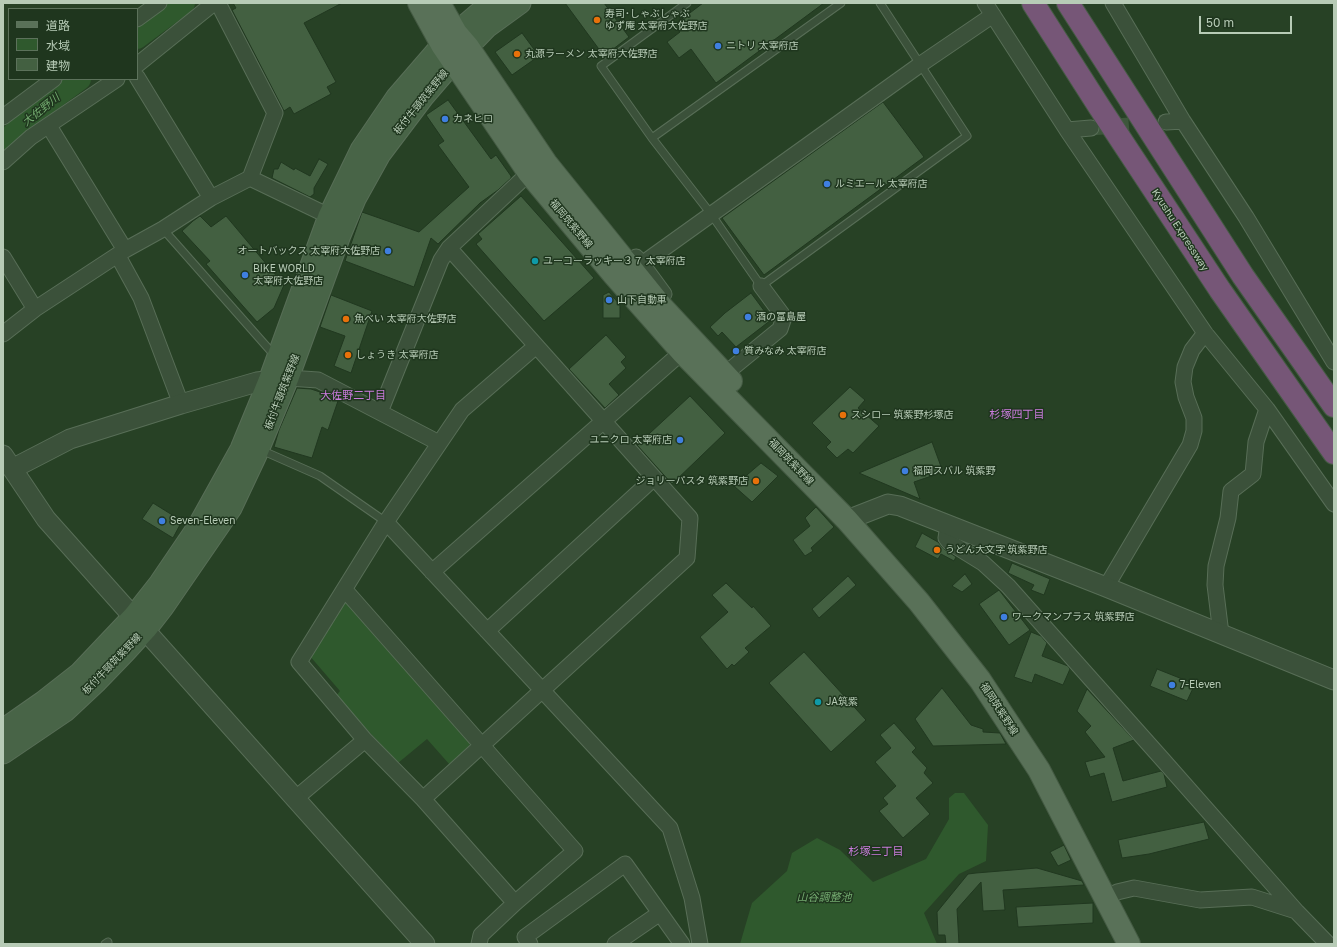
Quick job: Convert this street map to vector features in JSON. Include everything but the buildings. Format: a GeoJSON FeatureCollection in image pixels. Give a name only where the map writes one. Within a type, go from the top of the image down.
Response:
{"type":"FeatureCollection","features":[{"type":"Feature","properties":{"kind":"highway","name":"Kyushu Expressway"},"geometry":{"type":"LineString","coordinates":[[1033,3],[1220,290],[1334,453]]}},
{"type":"Feature","properties":{"kind":"highway"},"geometry":{"type":"LineString","coordinates":[[1068,3],[1243,276],[1334,406]]}},
{"type":"Feature","properties":{"kind":"main road","name":"福岡筑紫野線"},"geometry":{"type":"LineString","coordinates":[[419,3],[662,306],[854,517],[980,680],[1040,770],[1129,944]]}},
{"type":"Feature","properties":{"kind":"main road","name":"福岡筑紫野線"},"geometry":{"type":"LineString","coordinates":[[439,3],[455,47],[529,173],[614,275],[682,352],[854,517],[931,594],[993,672],[1052,762],[1143,944]]}},
{"type":"Feature","properties":{"kind":"main road","name":"板付牛頸筑紫野線"},"geometry":{"type":"LineString","coordinates":[[3,753],[65,711],[97,681],[140,623],[160,583],[196,530],[278,380],[355,198],[380,154],[423,97],[455,47],[491,3]]}},
{"type":"Feature","properties":{"kind":"main road","name":"板付牛頸筑紫野線"},"geometry":{"type":"LineString","coordinates":[[3,730],[43,702],[140,623],[163,607],[231,508],[259,449],[278,380],[277,358],[329,216],[361,150],[397,97],[455,47],[487,27],[520,3]]}},
{"type":"Feature","properties":{"kind":"street"},"geometry":{"type":"LineString","coordinates":[[138,18],[159,3]]}},
{"type":"Feature","properties":{"kind":"street"},"geometry":{"type":"LineString","coordinates":[[138,64],[214,3]]}},
{"type":"Feature","properties":{"kind":"street"},"geometry":{"type":"LineString","coordinates":[[3,334],[35,309],[121,253],[163,229],[211,198],[250,178],[276,113],[218,3]]}},
{"type":"Feature","properties":{"kind":"street"},"geometry":{"type":"LineString","coordinates":[[1113,3],[1183,121],[1246,217],[1334,362]]}},
{"type":"Feature","properties":{"kind":"street"},"geometry":{"type":"LineString","coordinates":[[642,264],[921,64],[989,9],[1067,130],[1205,334],[1267,409],[1334,504]]}},
{"type":"Feature","properties":{"kind":"street"},"geometry":{"type":"LineString","coordinates":[[138,78],[211,198]]}},
{"type":"Feature","properties":{"kind":"street"},"geometry":{"type":"LineString","coordinates":[[3,117],[53,80]]}},
{"type":"Feature","properties":{"kind":"street"},"geometry":{"type":"LineString","coordinates":[[3,162],[31,137],[116,80]]}},
{"type":"Feature","properties":{"kind":"street"},"geometry":{"type":"LineString","coordinates":[[1166,122],[1183,121]]}},
{"type":"Feature","properties":{"kind":"street"},"geometry":{"type":"LineString","coordinates":[[49,126],[121,253],[141,298],[181,404]]}},
{"type":"Feature","properties":{"kind":"street"},"geometry":{"type":"LineString","coordinates":[[1067,130],[1091,128]]}},
{"type":"Feature","properties":{"kind":"street"},"geometry":{"type":"LineString","coordinates":[[380,412],[441,260],[449,248],[529,173]]}},
{"type":"Feature","properties":{"kind":"street"},"geometry":{"type":"LineString","coordinates":[[250,178],[329,216]]}},
{"type":"Feature","properties":{"kind":"street"},"geometry":{"type":"LineString","coordinates":[[598,228],[614,236],[642,264],[667,297],[662,306]]}},
{"type":"Feature","properties":{"kind":"street"},"geometry":{"type":"LineString","coordinates":[[423,799],[687,558],[690,518],[449,248]]}},
{"type":"Feature","properties":{"kind":"street"},"geometry":{"type":"LineString","coordinates":[[3,257],[35,309]]}},
{"type":"Feature","properties":{"kind":"street"},"geometry":{"type":"LineString","coordinates":[[725,374],[780,329],[784,317],[760,286]]}},
{"type":"Feature","properties":{"kind":"street"},"geometry":{"type":"LineString","coordinates":[[1106,587],[1190,445],[1194,431],[1194,418],[1186,397],[1183,382],[1185,367],[1192,350],[1205,334]]}},
{"type":"Feature","properties":{"kind":"street"},"geometry":{"type":"LineString","coordinates":[[515,903],[423,799],[365,740],[299,662],[386,522],[462,410],[536,346]]}},
{"type":"Feature","properties":{"kind":"street"},"geometry":{"type":"LineString","coordinates":[[432,572],[682,352]]}},
{"type":"Feature","properties":{"kind":"street"},"geometry":{"type":"LineString","coordinates":[[425,944],[46,519],[7,462],[70,439],[181,404],[257,382],[278,380],[318,380],[439,443]]}},
{"type":"Feature","properties":{"kind":"street"},"geometry":{"type":"LineString","coordinates":[[1221,634],[1215,579],[1216,566],[1228,518],[1231,491],[1254,474],[1256,442],[1267,409]]}},
{"type":"Feature","properties":{"kind":"street"},"geometry":{"type":"LineString","coordinates":[[487,631],[654,478]]}},
{"type":"Feature","properties":{"kind":"street"},"geometry":{"type":"LineString","coordinates":[[854,517],[888,504],[894,504],[1106,587],[1334,680]]}},
{"type":"Feature","properties":{"kind":"street"},"geometry":{"type":"LineString","coordinates":[[386,522],[670,828],[692,898],[700,944]]}},
{"type":"Feature","properties":{"kind":"street"},"geometry":{"type":"LineString","coordinates":[[948,525],[946,538],[949,542],[983,563],[1008,586],[1297,912],[1328,944]]}},
{"type":"Feature","properties":{"kind":"street"},"geometry":{"type":"LineString","coordinates":[[345,590],[575,851],[515,903],[481,935],[479,944]]}},
{"type":"Feature","properties":{"kind":"street"},"geometry":{"type":"LineString","coordinates":[[296,798],[365,740]]}},
{"type":"Feature","properties":{"kind":"street"},"geometry":{"type":"LineString","coordinates":[[530,944],[525,937],[625,864],[682,944]]}},
{"type":"Feature","properties":{"kind":"street"},"geometry":{"type":"LineString","coordinates":[[1117,892],[1134,888],[1200,900],[1252,897],[1297,912]]}},
{"type":"Feature","properties":{"kind":"street"},"geometry":{"type":"LineString","coordinates":[[615,944],[660,913]]}},
{"type":"Feature","properties":{"kind":"lane"},"geometry":{"type":"LineString","coordinates":[[687,3],[601,66],[652,138],[711,214],[760,286],[967,136],[880,3]]}},
{"type":"Feature","properties":{"kind":"lane"},"geometry":{"type":"LineString","coordinates":[[652,138],[841,3]]}},
{"type":"Feature","properties":{"kind":"lane"},"geometry":{"type":"LineString","coordinates":[[163,229],[277,358]]}},
{"type":"Feature","properties":{"kind":"lane"},"geometry":{"type":"LineString","coordinates":[[259,449],[320,476],[386,522]]}},
{"type":"Feature","properties":{"kind":"water"},"geometry":{"type":"Polygon","coordinates":[[[347,602],[470,742],[469,747],[450,765],[427,739],[398,763],[336,696],[340,691],[309,655],[340,604],[347,602]]]}},
{"type":"Feature","properties":{"kind":"water","name":"山谷調整池"},"geometry":{"type":"Polygon","coordinates":[[[955,793],[964,793],[988,825],[986,861],[959,874],[924,913],[937,944],[740,944],[752,903],[787,871],[792,853],[817,838],[840,850],[873,882],[926,859],[949,819],[949,798],[955,793]]]}},
{"type":"Feature","properties":{"kind":"waterway","name":"大佐野川"},"geometry":{"type":"LineString","coordinates":[[138,37],[184,3]]}},
{"type":"Feature","properties":{"kind":"waterway","name":"大佐野川"},"geometry":{"type":"LineString","coordinates":[[3,143],[39,109],[79,80]]}},
{"type":"Feature","properties":{"kind":"tunnel"},"geometry":{"type":"LineString","coordinates":[[1091,128],[1166,122]]}},
{"type":"Feature","properties":{"kind":"place","name":"寿司･しゃぶしゃぶ ゆず庵 太宰府大佐野店"},"geometry":{"type":"Point","coordinates":[597,20]}},
{"type":"Feature","properties":{"kind":"place","name":"ニトリ 太宰府店"},"geometry":{"type":"Point","coordinates":[718,46]}},
{"type":"Feature","properties":{"kind":"place","name":"丸源ラーメン 太宰府大佐野店"},"geometry":{"type":"Point","coordinates":[517,54]}},
{"type":"Feature","properties":{"kind":"place","name":"カネヒロ"},"geometry":{"type":"Point","coordinates":[445,119]}},
{"type":"Feature","properties":{"kind":"place","name":"ルミエール 太宰府店"},"geometry":{"type":"Point","coordinates":[827,184]}},
{"type":"Feature","properties":{"kind":"place","name":"オートバックス 太宰府大佐野店"},"geometry":{"type":"Point","coordinates":[388,251]}},
{"type":"Feature","properties":{"kind":"place","name":"ユーコーラッキー３７ 太宰府店"},"geometry":{"type":"Point","coordinates":[535,261]}},
{"type":"Feature","properties":{"kind":"place","name":"BIKE WORLD 太宰府大佐野店"},"geometry":{"type":"Point","coordinates":[245,275]}},
{"type":"Feature","properties":{"kind":"place","name":"山下自動車"},"geometry":{"type":"Point","coordinates":[609,300]}},
{"type":"Feature","properties":{"kind":"place","name":"酒の富島屋"},"geometry":{"type":"Point","coordinates":[748,317]}},
{"type":"Feature","properties":{"kind":"place","name":"魚べい 太宰府大佐野店"},"geometry":{"type":"Point","coordinates":[346,319]}},
{"type":"Feature","properties":{"kind":"place","name":"質みなみ 太宰府店"},"geometry":{"type":"Point","coordinates":[736,351]}},
{"type":"Feature","properties":{"kind":"place","name":"しょうき 太宰府店"},"geometry":{"type":"Point","coordinates":[348,355]}},
{"type":"Feature","properties":{"kind":"place","name":"スシロー 筑紫野杉塚店"},"geometry":{"type":"Point","coordinates":[843,415]}},
{"type":"Feature","properties":{"kind":"place","name":"ユニクロ 太宰府店"},"geometry":{"type":"Point","coordinates":[680,440]}},
{"type":"Feature","properties":{"kind":"place","name":"福岡スバル 筑紫野"},"geometry":{"type":"Point","coordinates":[905,471]}},
{"type":"Feature","properties":{"kind":"place","name":"ジョリーパスタ 筑紫野店"},"geometry":{"type":"Point","coordinates":[756,481]}},
{"type":"Feature","properties":{"kind":"place","name":"Seven-Eleven"},"geometry":{"type":"Point","coordinates":[162,521]}},
{"type":"Feature","properties":{"kind":"place","name":"うどん大文字 筑紫野店"},"geometry":{"type":"Point","coordinates":[937,550]}},
{"type":"Feature","properties":{"kind":"place","name":"ワークマンプラス 筑紫野店"},"geometry":{"type":"Point","coordinates":[1004,617]}},
{"type":"Feature","properties":{"kind":"place","name":"7-Eleven"},"geometry":{"type":"Point","coordinates":[1172,685]}},
{"type":"Feature","properties":{"kind":"place","name":"JA筑紫"},"geometry":{"type":"Point","coordinates":[818,702]}},
{"type":"Feature","properties":{"kind":"district","name":"大佐野二丁目"},"geometry":{"type":"Point","coordinates":[353,396]}},
{"type":"Feature","properties":{"kind":"district","name":"杉塚四丁目"},"geometry":{"type":"Point","coordinates":[1017,415]}},
{"type":"Feature","properties":{"kind":"district","name":"杉塚三丁目"},"geometry":{"type":"Point","coordinates":[876,852]}}]}
